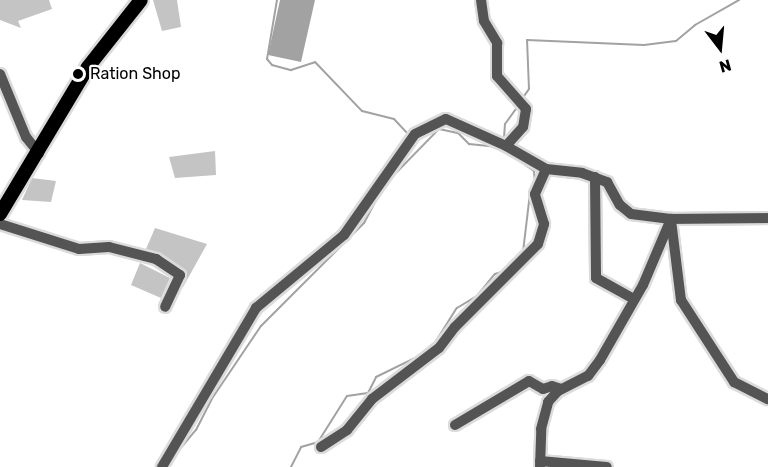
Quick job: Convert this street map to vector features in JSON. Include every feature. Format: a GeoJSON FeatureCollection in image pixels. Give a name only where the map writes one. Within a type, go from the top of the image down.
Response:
{"type":"FeatureCollection","features":[{"type":"Feature","properties":{"kind":"main road"},"geometry":{"type":"LineString","coordinates":[[0,214],[39,153],[88,67],[141,0]]}},
{"type":"Feature","properties":{"kind":"street"},"geometry":{"type":"LineString","coordinates":[[481,0],[484,21],[497,43],[497,76],[526,109],[523,127],[506,146]]}},
{"type":"Feature","properties":{"kind":"street"},"geometry":{"type":"LineString","coordinates":[[0,74],[26,137],[39,153]]}},
{"type":"Feature","properties":{"kind":"street"},"geometry":{"type":"LineString","coordinates":[[162,467],[256,308],[344,235],[416,134],[446,119],[506,146],[546,169],[595,177],[607,182],[631,214],[671,219],[768,218]]}},
{"type":"Feature","properties":{"kind":"street"},"geometry":{"type":"LineString","coordinates":[[321,447],[347,430],[372,399],[439,348],[454,327],[519,268],[538,244],[544,224],[535,194],[546,169]]}},
{"type":"Feature","properties":{"kind":"street"},"geometry":{"type":"LineString","coordinates":[[595,177],[596,278],[634,299]]}},
{"type":"Feature","properties":{"kind":"street"},"geometry":{"type":"LineString","coordinates":[[607,467],[540,464],[542,415],[561,389],[588,376],[634,299],[671,219]]}},
{"type":"Feature","properties":{"kind":"street"},"geometry":{"type":"LineString","coordinates":[[671,219],[681,300],[734,382],[768,399]]}},
{"type":"Feature","properties":{"kind":"street"},"geometry":{"type":"LineString","coordinates":[[0,224],[79,249],[109,247],[156,259],[180,274],[165,307]]}},
{"type":"Feature","properties":{"kind":"street"},"geometry":{"type":"LineString","coordinates":[[455,425],[529,381],[543,389],[552,386],[561,389]]}},
{"type":"Feature","properties":{"kind":"shaded area"},"geometry":{"type":"Polygon","coordinates":[[[280,0],[315,0],[301,62],[268,55],[280,0]]]}},
{"type":"Feature","properties":{"kind":"building"},"geometry":{"type":"Polygon","coordinates":[[[0,0],[49,0],[52,9],[18,21],[21,28],[0,20],[0,0]]]}},
{"type":"Feature","properties":{"kind":"building"},"geometry":{"type":"Polygon","coordinates":[[[153,0],[177,0],[181,27],[162,31],[153,0]]]}},
{"type":"Feature","properties":{"kind":"building"},"geometry":{"type":"Polygon","coordinates":[[[215,151],[216,175],[175,178],[169,157],[215,151]]]}},
{"type":"Feature","properties":{"kind":"building"},"geometry":{"type":"Polygon","coordinates":[[[32,178],[56,181],[51,202],[22,200],[32,178]]]}},
{"type":"Feature","properties":{"kind":"building"},"geometry":{"type":"Polygon","coordinates":[[[155,228],[207,244],[182,289],[186,271],[160,253],[146,249],[155,228]]]}},
{"type":"Feature","properties":{"kind":"building"},"geometry":{"type":"Polygon","coordinates":[[[140,263],[170,278],[161,298],[131,285],[140,263]]]}},
{"type":"Feature","properties":{"kind":"waterway"},"geometry":{"type":"LineString","coordinates":[[277,0],[267,59],[272,65],[291,70],[315,62],[362,111],[394,119],[407,133]]}},
{"type":"Feature","properties":{"kind":"waterway"},"geometry":{"type":"LineString","coordinates":[[522,99],[529,89],[527,40],[644,45],[676,41],[695,25],[739,0]]}},
{"type":"Feature","properties":{"kind":"waterway"},"geometry":{"type":"LineString","coordinates":[[504,138],[505,124],[518,106]]}},
{"type":"Feature","properties":{"kind":"waterway"},"geometry":{"type":"LineString","coordinates":[[388,181],[439,129],[458,133],[469,144],[496,147]]}},
{"type":"Feature","properties":{"kind":"waterway"},"geometry":{"type":"LineString","coordinates":[[504,150],[534,171],[535,182]]}},
{"type":"Feature","properties":{"kind":"waterway"},"geometry":{"type":"LineString","coordinates":[[174,456],[196,430],[211,400],[261,326],[364,223],[380,193]]}},
{"type":"Feature","properties":{"kind":"waterway"},"geometry":{"type":"LineString","coordinates":[[523,252],[530,193]]}},
{"type":"Feature","properties":{"kind":"waterway"},"geometry":{"type":"LineString","coordinates":[[291,467],[301,447],[318,442],[347,396],[368,393],[376,377],[419,356],[436,341],[457,308],[477,296],[495,274],[505,271]]}},
{"type":"Feature","properties":{"kind":"place","name":"Ration Shop"},"geometry":{"type":"Point","coordinates":[78,74]}}]}
